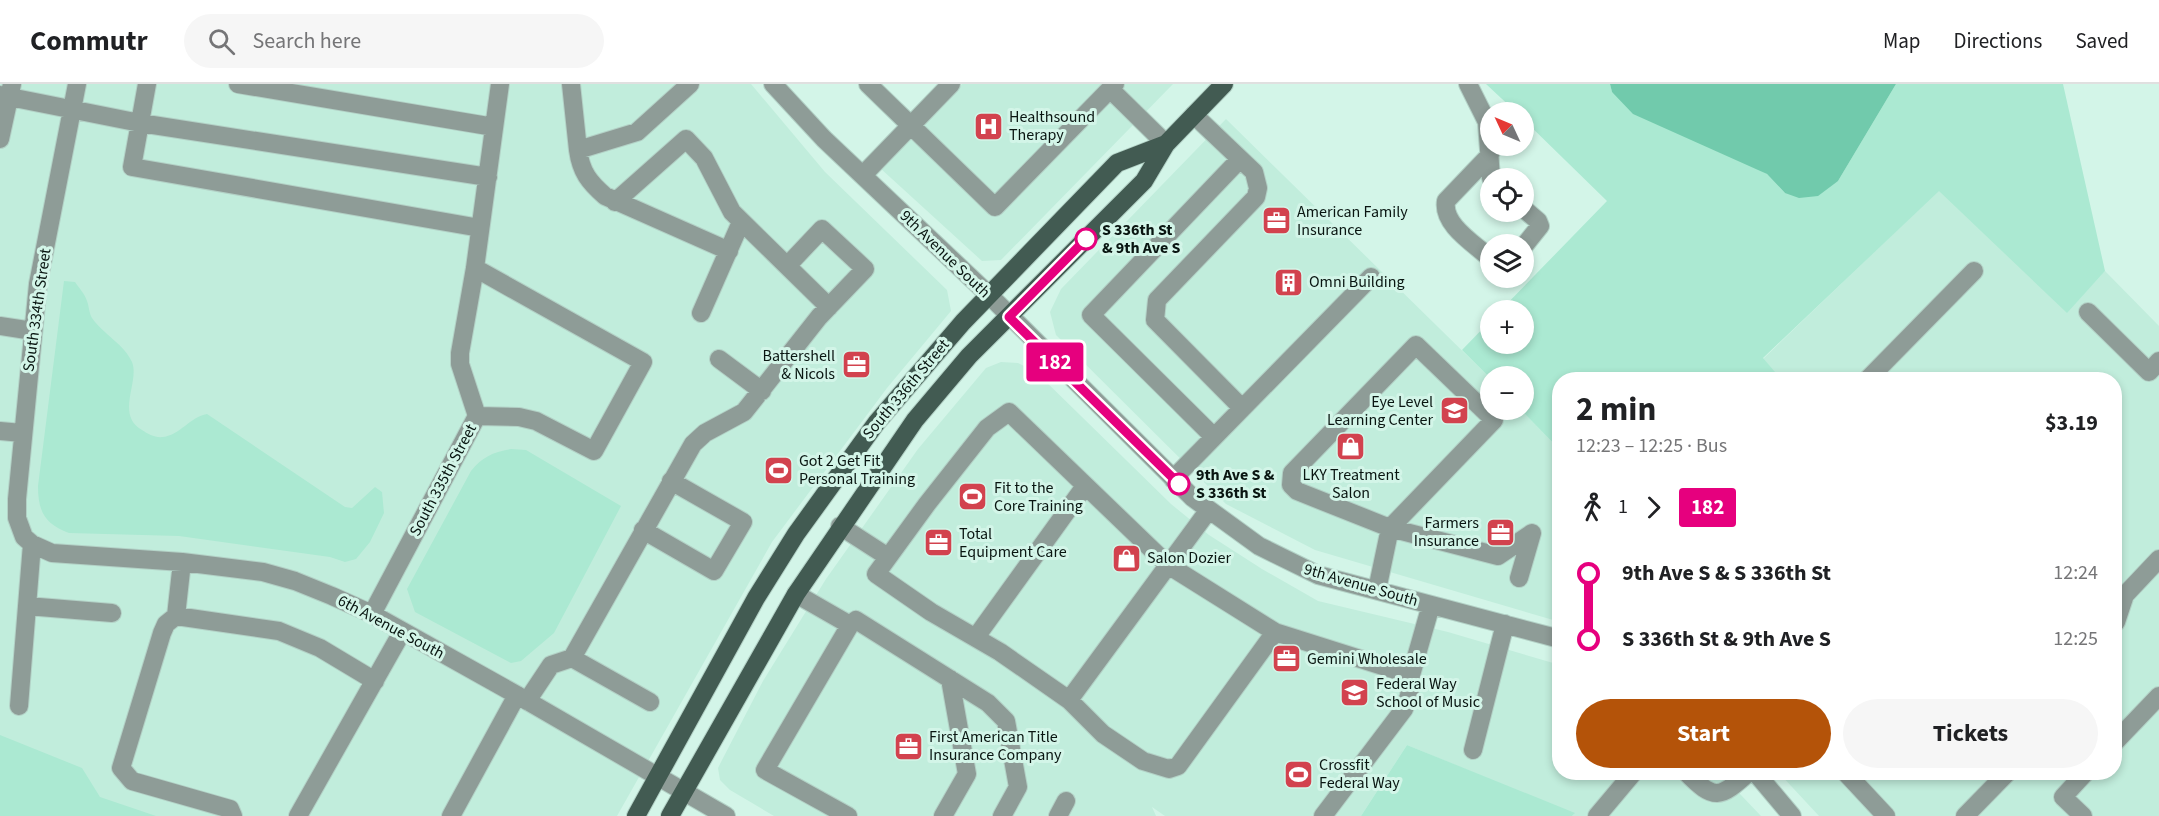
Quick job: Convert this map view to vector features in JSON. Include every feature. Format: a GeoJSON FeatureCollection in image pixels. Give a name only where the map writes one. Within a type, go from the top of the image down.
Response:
{"type":"FeatureCollection","features":[{"type":"Feature","properties":{"kind":"main road","name":"South 336th Street"},"geometry":{"type":"LineString","coordinates":[[670,816],[796,594],[840,526],[927,405],[969,356],[1144,181],[1166,144],[1224,84]]}},
{"type":"Feature","properties":{"kind":"main road","name":"South 336th Street"},"geometry":{"type":"LineString","coordinates":[[636,816],[756,598],[796,534],[877,422],[920,369],[988,295],[1117,163],[1166,144]]}},
{"type":"Feature","properties":{"kind":"street","name":"South 334th Street"},"geometry":{"type":"LineString","coordinates":[[19,706],[27,606],[28,540],[17,518],[22,433],[38,284],[76,84]]}},
{"type":"Feature","properties":{"kind":"street"},"geometry":{"type":"LineString","coordinates":[[147,84],[132,167],[480,228]]}},
{"type":"Feature","properties":{"kind":"street"},"geometry":{"type":"LineString","coordinates":[[238,84],[494,127]]}},
{"type":"Feature","properties":{"kind":"street","name":"South 335th Street"},"geometry":{"type":"LineString","coordinates":[[372,614],[477,416],[460,364],[500,84]]}},
{"type":"Feature","properties":{"kind":"street"},"geometry":{"type":"LineString","coordinates":[[571,84],[578,150],[585,176],[596,189],[615,202],[729,251]]}},
{"type":"Feature","properties":{"kind":"street"},"geometry":{"type":"LineString","coordinates":[[578,150],[637,132],[690,84]]}},
{"type":"Feature","properties":{"kind":"street","name":"9th Avenue South"},"geometry":{"type":"LineString","coordinates":[[773,84],[808,123],[988,295],[1208,511],[1282,559],[1334,580],[1552,637]]}},
{"type":"Feature","properties":{"kind":"street"},"geometry":{"type":"LineString","coordinates":[[868,84],[995,207],[1112,86],[1166,144]]}},
{"type":"Feature","properties":{"kind":"street"},"geometry":{"type":"LineString","coordinates":[[863,176],[951,84]]}},
{"type":"Feature","properties":{"kind":"street"},"geometry":{"type":"LineString","coordinates":[[1468,84],[1480,108]]}},
{"type":"Feature","properties":{"kind":"street"},"geometry":{"type":"LineString","coordinates":[[0,139],[7,92],[71,110],[140,123],[488,177]]}},
{"type":"Feature","properties":{"kind":"street"},"geometry":{"type":"LineString","coordinates":[[1194,115],[1254,172],[1258,188],[1256,197],[1157,300],[1155,320],[1242,408]]}},
{"type":"Feature","properties":{"kind":"street"},"geometry":{"type":"LineString","coordinates":[[615,202],[686,139],[704,159],[728,207],[829,307]]}},
{"type":"Feature","properties":{"kind":"street"},"geometry":{"type":"LineString","coordinates":[[1480,249],[1448,219],[1445,209],[1446,201],[1489,156]]}},
{"type":"Feature","properties":{"kind":"street"},"geometry":{"type":"LineString","coordinates":[[1214,437],[1091,315],[1240,159]]}},
{"type":"Feature","properties":{"kind":"street"},"geometry":{"type":"LineString","coordinates":[[1534,217],[1540,226],[1534,234]]}},
{"type":"Feature","properties":{"kind":"street"},"geometry":{"type":"LineString","coordinates":[[701,313],[741,222]]}},
{"type":"Feature","properties":{"kind":"street"},"geometry":{"type":"LineString","coordinates":[[451,816],[522,698],[551,666],[572,658],[671,481],[699,437],[739,416],[762,391],[829,307],[865,269],[822,229],[787,266]]}},
{"type":"Feature","properties":{"kind":"street"},"geometry":{"type":"LineString","coordinates":[[475,268],[643,362],[594,451],[536,421],[519,417],[477,416]]}},
{"type":"Feature","properties":{"kind":"street"},"geometry":{"type":"LineString","coordinates":[[1875,372],[1974,271]]}},
{"type":"Feature","properties":{"kind":"street"},"geometry":{"type":"LineString","coordinates":[[1173,479],[1371,277]]}},
{"type":"Feature","properties":{"kind":"street"},"geometry":{"type":"LineString","coordinates":[[2088,312],[2149,372],[2159,361]]}},
{"type":"Feature","properties":{"kind":"street"},"geometry":{"type":"LineString","coordinates":[[0,326],[33,331]]}},
{"type":"Feature","properties":{"kind":"street"},"geometry":{"type":"LineString","coordinates":[[1377,590],[1390,528],[1494,420],[1416,345],[1289,478],[1291,485],[1302,494],[1390,528],[1498,556],[1532,532],[1519,578]]}},
{"type":"Feature","properties":{"kind":"street"},"geometry":{"type":"LineString","coordinates":[[719,359],[762,391]]}},
{"type":"Feature","properties":{"kind":"street"},"geometry":{"type":"LineString","coordinates":[[1275,632],[1174,769],[1143,760],[1103,734],[1069,700],[976,637],[931,612],[876,574],[987,428],[1009,412],[1168,565],[1275,632],[1410,675]]}},
{"type":"Feature","properties":{"kind":"street"},"geometry":{"type":"LineString","coordinates":[[0,431],[22,433]]}},
{"type":"Feature","properties":{"kind":"street"},"geometry":{"type":"LineString","coordinates":[[643,530],[714,571],[743,522],[671,481]]}},
{"type":"Feature","properties":{"kind":"street"},"geometry":{"type":"LineString","coordinates":[[976,637],[1085,486]]}},
{"type":"Feature","properties":{"kind":"street"},"geometry":{"type":"LineString","coordinates":[[1069,700],[1208,511]]}},
{"type":"Feature","properties":{"kind":"street"},"geometry":{"type":"LineString","coordinates":[[840,526],[888,557]]}},
{"type":"Feature","properties":{"kind":"street","name":"6th Avenue South"},"geometry":{"type":"LineString","coordinates":[[28,540],[52,553],[65,556],[182,562],[264,572],[295,581],[372,614],[726,816]]}},
{"type":"Feature","properties":{"kind":"street"},"geometry":{"type":"LineString","coordinates":[[2122,603],[2125,595],[2159,559]]}},
{"type":"Feature","properties":{"kind":"street"},"geometry":{"type":"LineString","coordinates":[[182,562],[176,616],[166,624],[162,633],[121,768],[132,780],[230,809],[233,816]]}},
{"type":"Feature","properties":{"kind":"street"},"geometry":{"type":"LineString","coordinates":[[796,594],[850,625]]}},
{"type":"Feature","properties":{"kind":"street"},"geometry":{"type":"LineString","coordinates":[[1323,816],[1404,709],[1409,696],[1410,675],[1431,605]]}},
{"type":"Feature","properties":{"kind":"street"},"geometry":{"type":"LineString","coordinates":[[27,606],[112,613]]}},
{"type":"Feature","properties":{"kind":"street"},"geometry":{"type":"LineString","coordinates":[[176,616],[279,631],[320,648],[375,681]]}},
{"type":"Feature","properties":{"kind":"street"},"geometry":{"type":"LineString","coordinates":[[848,816],[820,809],[765,770],[850,625],[853,621],[860,621],[994,708],[1006,721],[1018,787],[1002,816]]}},
{"type":"Feature","properties":{"kind":"street"},"geometry":{"type":"LineString","coordinates":[[1473,750],[1505,624]]}},
{"type":"Feature","properties":{"kind":"street"},"geometry":{"type":"LineString","coordinates":[[298,816],[402,632]]}},
{"type":"Feature","properties":{"kind":"street"},"geometry":{"type":"LineString","coordinates":[[572,658],[650,702]]}},
{"type":"Feature","properties":{"kind":"street"},"geometry":{"type":"LineString","coordinates":[[943,816],[967,774],[950,679]]}},
{"type":"Feature","properties":{"kind":"street"},"geometry":{"type":"LineString","coordinates":[[2122,735],[2158,699]]}},
{"type":"Feature","properties":{"kind":"street"},"geometry":{"type":"LineString","coordinates":[[1597,816],[1627,780]]}},
{"type":"Feature","properties":{"kind":"street"},"geometry":{"type":"LineString","coordinates":[[1694,780],[1703,790],[1716,794],[1730,789],[1740,780]]}},
{"type":"Feature","properties":{"kind":"street"},"geometry":{"type":"LineString","coordinates":[[1762,780],[1792,816]]}},
{"type":"Feature","properties":{"kind":"street"},"geometry":{"type":"LineString","coordinates":[[1852,780],[1886,816]]}},
{"type":"Feature","properties":{"kind":"street"},"geometry":{"type":"LineString","coordinates":[[1965,816],[2000,780]]}},
{"type":"Feature","properties":{"kind":"street"},"geometry":{"type":"LineString","coordinates":[[2079,780],[2063,797],[2083,816]]}},
{"type":"Feature","properties":{"kind":"shaded area"},"geometry":{"type":"Polygon","coordinates":[[[0,84],[751,84],[825,172],[947,290],[951,311],[887,388],[772,542],[617,816],[0,816],[0,84]]]}},
{"type":"Feature","properties":{"kind":"shaded area"},"geometry":{"type":"Polygon","coordinates":[[[962,84],[1173,84],[1001,260],[982,261],[880,168],[962,84]]]}},
{"type":"Feature","properties":{"kind":"shaded area"},"geometry":{"type":"Polygon","coordinates":[[[1486,84],[1610,84],[1612,92],[1767,174],[1785,193],[1838,181],[1896,84],[2063,84],[2105,271],[2067,313],[1939,191],[1763,358],[1775,372],[1552,372],[1552,442],[1531,420],[1534,420],[1534,366],[1480,366],[1480,368],[1462,350],[1480,331],[1480,354],[1534,354],[1534,300],[1511,300],[1522,288],[1534,288],[1534,276],[1607,201],[1534,130],[1534,102],[1505,102],[1486,84]]]}},
{"type":"Feature","properties":{"kind":"shaded area"},"geometry":{"type":"Polygon","coordinates":[[[1610,84],[1896,84],[1838,181],[1818,196],[1799,198],[1785,193],[1767,174],[1633,114],[1612,92],[1610,84]]]}},
{"type":"Feature","properties":{"kind":"shaded area"},"geometry":{"type":"Polygon","coordinates":[[[1226,119],[1480,368],[1480,420],[1531,420],[1552,442],[1552,620],[1315,550],[1226,504],[1056,335],[1050,312],[1061,289],[1226,119]]]}},
{"type":"Feature","properties":{"kind":"shaded area"},"geometry":{"type":"Polygon","coordinates":[[[1939,190],[2067,312],[2105,271],[2159,326],[2159,816],[1819,816],[1786,780],[2122,780],[2122,372],[1775,372],[1763,359],[1939,190]]]}},
{"type":"Feature","properties":{"kind":"shaded area"},"geometry":{"type":"Polygon","coordinates":[[[64,281],[75,282],[86,298],[92,318],[129,356],[134,370],[130,416],[134,424],[142,430],[157,437],[169,436],[207,414],[345,507],[352,508],[375,487],[382,492],[384,513],[370,542],[356,559],[345,562],[330,557],[179,536],[69,533],[54,526],[41,510],[38,486],[64,281]]]}},
{"type":"Feature","properties":{"kind":"shaded area"},"geometry":{"type":"Polygon","coordinates":[[[1001,362],[1018,363],[1036,372],[1171,504],[1209,535],[1318,601],[1448,632],[1552,663],[1552,780],[1727,780],[1761,816],[1572,816],[1574,814],[1407,745],[1361,816],[1165,816],[1152,807],[1156,816],[774,816],[730,790],[720,780],[718,768],[763,681],[826,579],[918,449],[986,368],[1001,362]]]}},
{"type":"Feature","properties":{"kind":"shaded area"},"geometry":{"type":"Polygon","coordinates":[[[511,449],[526,450],[621,506],[554,633],[521,661],[511,663],[415,612],[407,589],[471,471],[488,456],[511,449]]]}},
{"type":"Feature","properties":{"kind":"shaded area"},"geometry":{"type":"Polygon","coordinates":[[[0,735],[82,768],[100,797],[156,816],[0,816],[0,735]]]}},
{"type":"Feature","properties":{"kind":"shaded area"},"geometry":{"type":"Polygon","coordinates":[[[1407,745],[1575,813],[1572,816],[1361,816],[1407,745]]]}},
{"type":"Feature","properties":{"kind":"bus line","name":"182"},"geometry":{"type":"LineString","coordinates":[[1086,239],[1009,317],[1179,484]]}},
{"type":"Feature","properties":{"kind":"place","name":"Healthsound Therapy"},"geometry":{"type":"Point","coordinates":[988,126]}},
{"type":"Feature","properties":{"kind":"place","name":"American Family Insurance"},"geometry":{"type":"Point","coordinates":[1276,221]}},
{"type":"Feature","properties":{"kind":"place","name":"S 336th St & 9th Ave S"},"geometry":{"type":"Point","coordinates":[1086,239]}},
{"type":"Feature","properties":{"kind":"place","name":"Omni Building"},"geometry":{"type":"Point","coordinates":[1288,282]}},
{"type":"Feature","properties":{"kind":"place","name":"Battershell & Nicols"},"geometry":{"type":"Point","coordinates":[856,365]}},
{"type":"Feature","properties":{"kind":"place","name":"Eye Level Learning Center"},"geometry":{"type":"Point","coordinates":[1454,411]}},
{"type":"Feature","properties":{"kind":"place","name":"LKY Treatment Salon"},"geometry":{"type":"Point","coordinates":[1351,447]}},
{"type":"Feature","properties":{"kind":"place","name":"Got 2 Get Fit Personal Training"},"geometry":{"type":"Point","coordinates":[778,470]}},
{"type":"Feature","properties":{"kind":"place","name":"9th Ave S & S 336th St"},"geometry":{"type":"Point","coordinates":[1179,484]}},
{"type":"Feature","properties":{"kind":"place","name":"Fit to the Core Training"},"geometry":{"type":"Point","coordinates":[973,497]}},
{"type":"Feature","properties":{"kind":"place","name":"Farmers Insurance"},"geometry":{"type":"Point","coordinates":[1500,532]}},
{"type":"Feature","properties":{"kind":"place","name":"Total Equipment Care"},"geometry":{"type":"Point","coordinates":[938,543]}},
{"type":"Feature","properties":{"kind":"place","name":"Salon Dozier"},"geometry":{"type":"Point","coordinates":[1126,558]}},
{"type":"Feature","properties":{"kind":"place","name":"Gemini Wholesale"},"geometry":{"type":"Point","coordinates":[1286,659]}},
{"type":"Feature","properties":{"kind":"place","name":"Federal Way School of Music"},"geometry":{"type":"Point","coordinates":[1355,693]}},
{"type":"Feature","properties":{"kind":"place","name":"First American Title Insurance Company"},"geometry":{"type":"Point","coordinates":[908,746]}},
{"type":"Feature","properties":{"kind":"place","name":"Crossfit Federal Way"},"geometry":{"type":"Point","coordinates":[1298,774]}}]}
